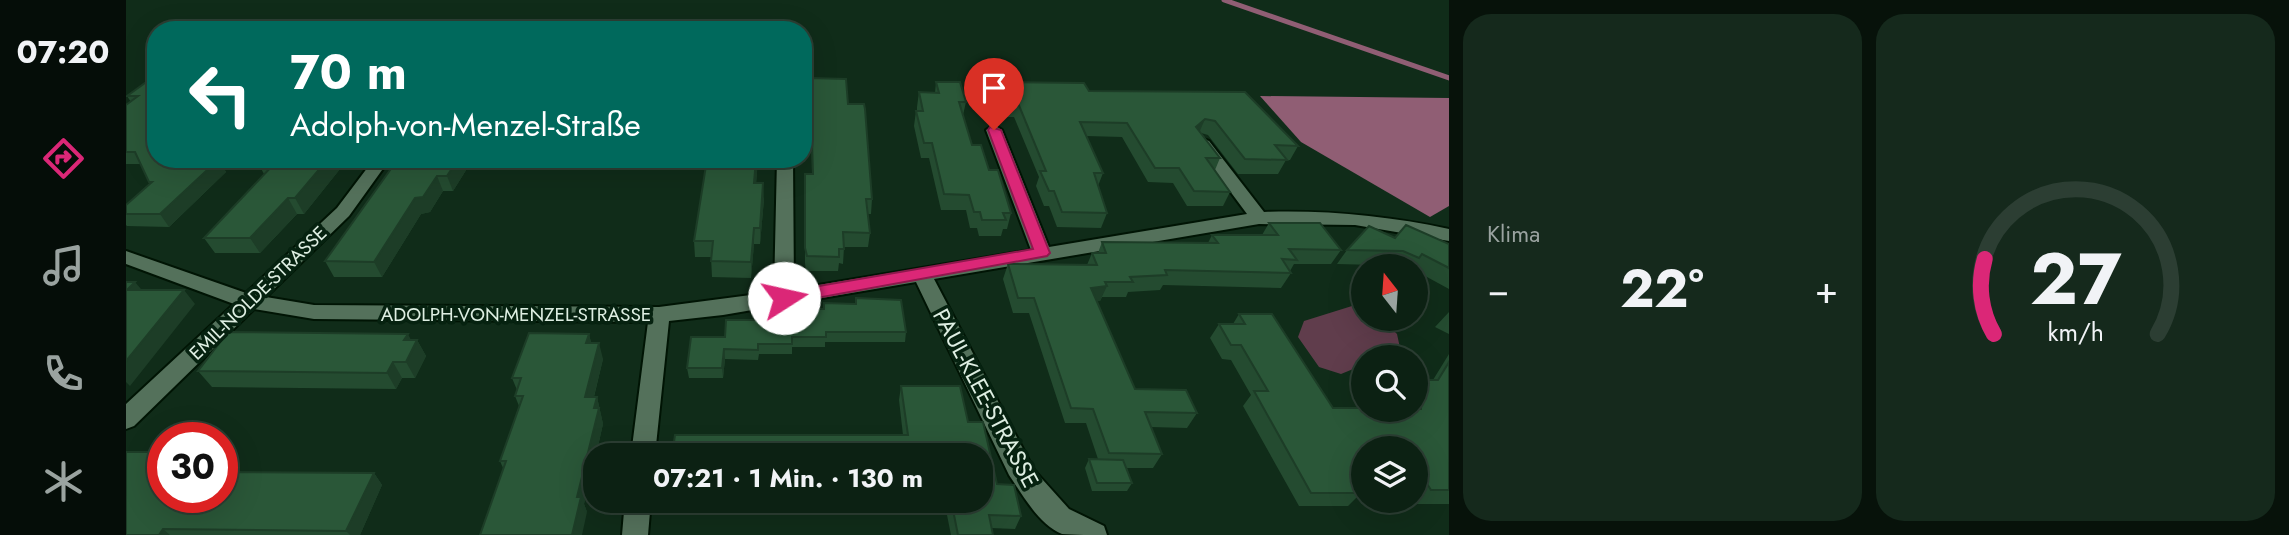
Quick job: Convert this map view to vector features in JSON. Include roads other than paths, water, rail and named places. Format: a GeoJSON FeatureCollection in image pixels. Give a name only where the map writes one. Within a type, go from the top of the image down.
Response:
{"type":"FeatureCollection","features":[{"type":"Feature","properties":{"kind":"street"},"geometry":{"type":"LineString","coordinates":[[994,130],[1042,253]]}},
{"type":"Feature","properties":{"kind":"street"},"geometry":{"type":"LineString","coordinates":[[1200,140],[1259,218]]}},
{"type":"Feature","properties":{"kind":"street","name":"EMIL-NOLDE-STRASSE"},"geometry":{"type":"LineString","coordinates":[[126,419],[343,212],[375,168]]}},
{"type":"Feature","properties":{"kind":"street"},"geometry":{"type":"LineString","coordinates":[[784,298],[785,168]]}},
{"type":"Feature","properties":{"kind":"street","name":"ADOLPH-VON-MENZEL-STRASSE"},"geometry":{"type":"LineString","coordinates":[[126,257],[248,301],[314,312],[659,315],[784,298],[1259,218],[1300,216],[1363,220],[1449,235]]}},
{"type":"Feature","properties":{"kind":"street","name":"PAUL-KLEE-STRASSE"},"geometry":{"type":"LineString","coordinates":[[922,274],[1018,467],[1034,492],[1054,514],[1079,531],[1094,535]]}},
{"type":"Feature","properties":{"kind":"street"},"geometry":{"type":"LineString","coordinates":[[644,443],[659,315]]}},
{"type":"Feature","properties":{"kind":"street"},"geometry":{"type":"LineString","coordinates":[[635,535],[637,513]]}},
{"type":"Feature","properties":{"kind":"waterway"},"geometry":{"type":"LineString","coordinates":[[1224,0],[1449,78]]}}]}
